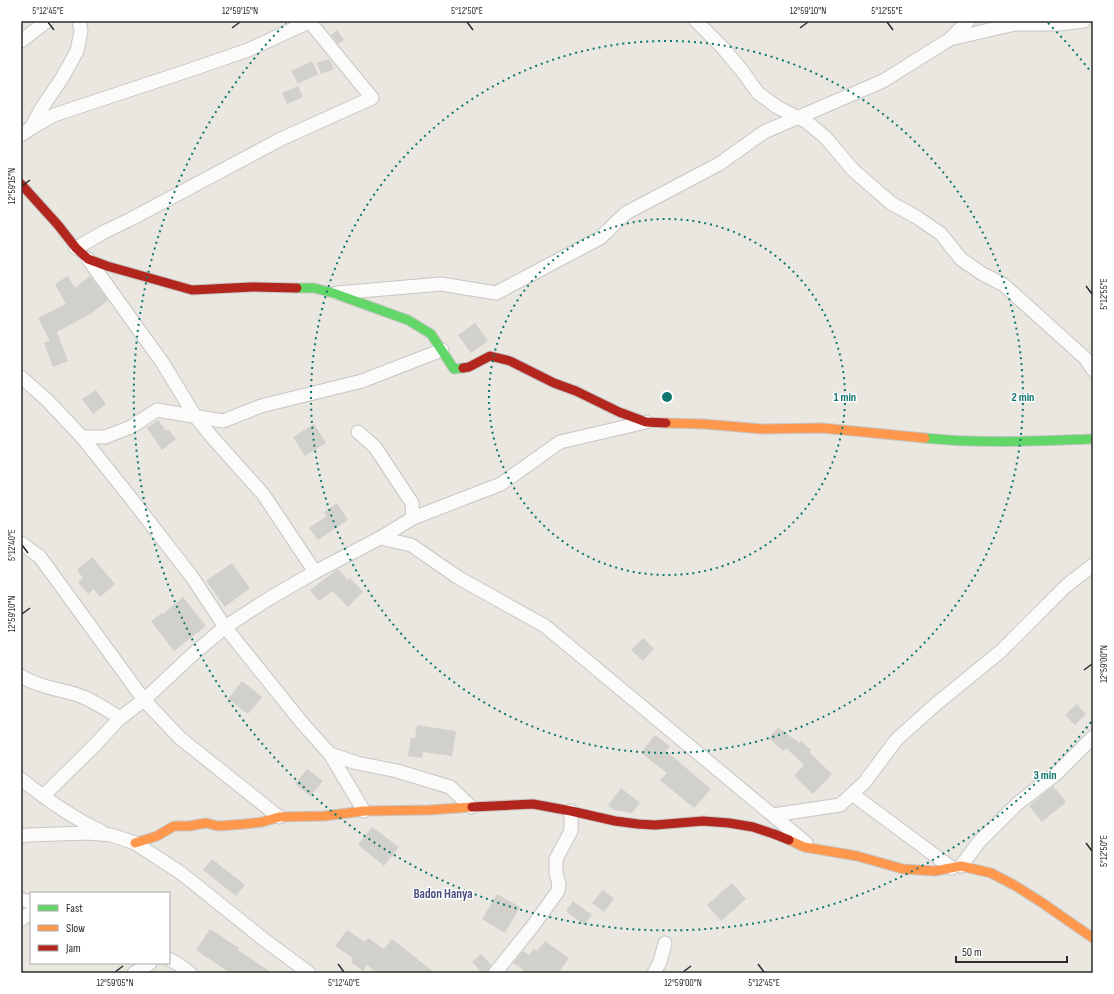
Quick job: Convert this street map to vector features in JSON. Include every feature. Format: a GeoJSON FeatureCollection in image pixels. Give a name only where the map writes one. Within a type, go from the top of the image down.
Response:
{"type":"FeatureCollection","features":[{"type":"Feature","properties":{"kind":"street"},"geometry":{"type":"LineString","coordinates":[[21,41],[47,21]]}},
{"type":"Feature","properties":{"kind":"street"},"geometry":{"type":"LineString","coordinates":[[26,131],[62,78],[77,52],[80,31],[79,21]]}},
{"type":"Feature","properties":{"kind":"street"},"geometry":{"type":"LineString","coordinates":[[26,131],[54,115],[248,50],[310,21],[372,98],[281,140],[76,248]]}},
{"type":"Feature","properties":{"kind":"street"},"geometry":{"type":"LineString","coordinates":[[696,21],[723,48],[758,93],[777,107],[807,122],[826,138],[853,170],[891,203],[918,218],[941,234],[961,259],[981,273],[1004,285],[1086,359],[1093,370]]}},
{"type":"Feature","properties":{"kind":"street"},"geometry":{"type":"LineString","coordinates":[[333,293],[441,284],[496,293],[600,238],[626,212],[719,164],[764,132],[883,81],[950,39],[968,21]]}},
{"type":"Feature","properties":{"kind":"street"},"geometry":{"type":"LineString","coordinates":[[950,39],[1015,24],[1060,24],[1084,21]]}},
{"type":"Feature","properties":{"kind":"street"},"geometry":{"type":"LineString","coordinates":[[21,184],[58,225],[76,248],[88,259],[162,362],[196,416],[212,437],[263,494],[315,572]]}},
{"type":"Feature","properties":{"kind":"street"},"geometry":{"type":"LineString","coordinates":[[88,259],[107,266],[192,290],[252,287],[314,288],[333,293],[408,320],[431,334],[454,369],[469,367],[490,356],[510,362],[554,383],[576,391],[599,403],[646,422]]}},
{"type":"Feature","properties":{"kind":"street"},"geometry":{"type":"LineString","coordinates":[[82,437],[105,437],[131,427],[157,410],[223,421],[261,406],[362,381],[442,350]]}},
{"type":"Feature","properties":{"kind":"street"},"geometry":{"type":"LineString","coordinates":[[21,377],[47,400],[82,437],[130,496],[192,577],[225,627],[303,724],[330,754],[364,811]]}},
{"type":"Feature","properties":{"kind":"street"},"geometry":{"type":"LineString","coordinates":[[43,796],[120,718],[144,700],[192,655],[225,627],[270,598],[315,572],[380,538],[413,518],[501,484],[560,442],[646,422],[704,424],[762,429],[822,428],[942,440],[1010,442],[1093,439]]}},
{"type":"Feature","properties":{"kind":"street"},"geometry":{"type":"LineString","coordinates":[[358,432],[375,447],[412,502],[413,518]]}},
{"type":"Feature","properties":{"kind":"street"},"geometry":{"type":"LineString","coordinates":[[380,538],[411,545],[458,578],[545,626],[813,849]]}},
{"type":"Feature","properties":{"kind":"street"},"geometry":{"type":"LineString","coordinates":[[21,543],[40,557],[144,700],[180,738],[279,818]]}},
{"type":"Feature","properties":{"kind":"street"},"geometry":{"type":"LineString","coordinates":[[773,815],[840,804],[864,783],[897,739],[935,705],[1001,651],[1066,586],[1093,565]]}},
{"type":"Feature","properties":{"kind":"street"},"geometry":{"type":"LineString","coordinates":[[21,676],[48,687],[77,695],[104,708],[120,718]]}},
{"type":"Feature","properties":{"kind":"street"},"geometry":{"type":"LineString","coordinates":[[957,867],[979,842],[1018,803],[1056,774],[1093,737]]}},
{"type":"Feature","properties":{"kind":"street"},"geometry":{"type":"LineString","coordinates":[[330,754],[357,763],[397,771],[450,787],[471,807]]}},
{"type":"Feature","properties":{"kind":"street"},"geometry":{"type":"LineString","coordinates":[[21,779],[43,796],[84,823],[135,844],[181,874],[309,973]]}},
{"type":"Feature","properties":{"kind":"street"},"geometry":{"type":"LineString","coordinates":[[852,794],[957,867]]}},
{"type":"Feature","properties":{"kind":"street"},"geometry":{"type":"LineString","coordinates":[[135,844],[157,836],[174,826],[189,826],[206,823],[218,826],[245,824],[279,818],[324,816],[364,811],[430,810],[533,804],[615,821],[638,824],[656,825],[703,821],[729,823],[753,827],[804,847],[857,856],[903,869],[935,871],[957,867],[991,873],[1041,902],[1093,938]]}},
{"type":"Feature","properties":{"kind":"street"},"geometry":{"type":"LineString","coordinates":[[494,973],[532,927],[558,891],[559,884],[556,873],[556,859],[571,831],[571,811]]}},
{"type":"Feature","properties":{"kind":"street"},"geometry":{"type":"LineString","coordinates":[[21,836],[69,833],[111,835]]}},
{"type":"Feature","properties":{"kind":"street"},"geometry":{"type":"LineString","coordinates":[[21,920],[30,913]]}},
{"type":"Feature","properties":{"kind":"street"},"geometry":{"type":"LineString","coordinates":[[654,973],[660,962],[665,943]]}},
{"type":"Feature","properties":{"kind":"street"},"geometry":{"type":"LineString","coordinates":[[170,960],[190,973]]}},
{"type":"Feature","properties":{"kind":"street"},"geometry":{"type":"LineString","coordinates":[[134,973],[149,964]]}},
{"type":"Feature","properties":{"kind":"building"},"geometry":{"type":"Polygon","coordinates":[[[337,30],[344,40],[338,44],[331,35],[337,30]]]}},
{"type":"Feature","properties":{"kind":"building"},"geometry":{"type":"Polygon","coordinates":[[[329,59],[334,69],[321,74],[317,63],[329,59]]]}},
{"type":"Feature","properties":{"kind":"building"},"geometry":{"type":"Polygon","coordinates":[[[312,61],[318,74],[298,84],[291,71],[312,61]]]}},
{"type":"Feature","properties":{"kind":"building"},"geometry":{"type":"Polygon","coordinates":[[[298,86],[303,97],[287,104],[282,93],[298,86]]]}},
{"type":"Feature","properties":{"kind":"building"},"geometry":{"type":"Polygon","coordinates":[[[68,276],[75,288],[90,276],[108,300],[92,313],[57,332],[68,361],[53,367],[44,343],[50,341],[38,318],[66,304],[55,284],[68,276]]]}},
{"type":"Feature","properties":{"kind":"building"},"geometry":{"type":"Polygon","coordinates":[[[475,323],[488,341],[471,353],[458,335],[475,323]]]}},
{"type":"Feature","properties":{"kind":"building"},"geometry":{"type":"Polygon","coordinates":[[[96,390],[106,404],[93,414],[82,399],[96,390]]]}},
{"type":"Feature","properties":{"kind":"building"},"geometry":{"type":"Polygon","coordinates":[[[158,420],[166,431],[169,430],[176,439],[162,450],[147,428],[158,420]]]}},
{"type":"Feature","properties":{"kind":"building"},"geometry":{"type":"Polygon","coordinates":[[[314,424],[326,443],[305,456],[293,437],[314,424]]]}},
{"type":"Feature","properties":{"kind":"building"},"geometry":{"type":"Polygon","coordinates":[[[337,503],[348,520],[318,540],[309,528],[327,516],[324,512],[337,503]]]}},
{"type":"Feature","properties":{"kind":"building"},"geometry":{"type":"Polygon","coordinates":[[[92,557],[115,584],[100,597],[94,589],[88,594],[78,582],[83,578],[77,570],[92,557]]]}},
{"type":"Feature","properties":{"kind":"building"},"geometry":{"type":"Polygon","coordinates":[[[232,563],[250,588],[225,607],[206,581],[232,563]]]}},
{"type":"Feature","properties":{"kind":"building"},"geometry":{"type":"Polygon","coordinates":[[[338,569],[348,580],[350,578],[363,592],[348,607],[332,591],[319,601],[310,590],[338,569]]]}},
{"type":"Feature","properties":{"kind":"building"},"geometry":{"type":"Polygon","coordinates":[[[183,597],[206,626],[174,651],[151,621],[162,613],[163,614],[183,597]]]}},
{"type":"Feature","properties":{"kind":"building"},"geometry":{"type":"Polygon","coordinates":[[[643,638],[654,649],[643,661],[631,650],[643,638]]]}},
{"type":"Feature","properties":{"kind":"building"},"geometry":{"type":"Polygon","coordinates":[[[242,681],[262,697],[248,714],[228,699],[242,681]]]}},
{"type":"Feature","properties":{"kind":"building"},"geometry":{"type":"Polygon","coordinates":[[[1077,704],[1086,714],[1075,725],[1065,715],[1077,704]]]}},
{"type":"Feature","properties":{"kind":"building"},"geometry":{"type":"Polygon","coordinates":[[[417,725],[456,731],[452,756],[423,752],[422,758],[408,756],[411,738],[415,738],[417,725]]]}},
{"type":"Feature","properties":{"kind":"building"},"geometry":{"type":"Polygon","coordinates":[[[778,727],[799,743],[801,741],[811,750],[809,752],[832,774],[813,794],[794,776],[804,765],[786,748],[783,751],[769,738],[778,727]]]}},
{"type":"Feature","properties":{"kind":"building"},"geometry":{"type":"Polygon","coordinates":[[[655,735],[670,746],[666,751],[711,789],[694,808],[660,780],[667,773],[641,753],[655,735]]]}},
{"type":"Feature","properties":{"kind":"building"},"geometry":{"type":"Polygon","coordinates":[[[307,769],[323,781],[310,796],[295,784],[307,769]]]}},
{"type":"Feature","properties":{"kind":"building"},"geometry":{"type":"Polygon","coordinates":[[[1053,786],[1066,802],[1042,822],[1029,806],[1053,786]]]}},
{"type":"Feature","properties":{"kind":"building"},"geometry":{"type":"Polygon","coordinates":[[[621,788],[640,803],[632,813],[614,810],[608,805],[621,788]]]}},
{"type":"Feature","properties":{"kind":"building"},"geometry":{"type":"Polygon","coordinates":[[[372,827],[399,847],[384,866],[358,845],[372,827]]]}},
{"type":"Feature","properties":{"kind":"building"},"geometry":{"type":"Polygon","coordinates":[[[212,859],[245,885],[236,896],[203,870],[212,859]]]}},
{"type":"Feature","properties":{"kind":"building"},"geometry":{"type":"Polygon","coordinates":[[[732,883],[746,899],[721,921],[707,905],[732,883]]]}},
{"type":"Feature","properties":{"kind":"building"},"geometry":{"type":"Polygon","coordinates":[[[603,890],[614,899],[604,912],[592,903],[603,890]]]}},
{"type":"Feature","properties":{"kind":"building"},"geometry":{"type":"Polygon","coordinates":[[[497,894],[520,907],[505,933],[482,919],[497,894]]]}},
{"type":"Feature","properties":{"kind":"building"},"geometry":{"type":"Polygon","coordinates":[[[573,901],[592,915],[584,925],[566,911],[573,901]]]}},
{"type":"Feature","properties":{"kind":"building"},"geometry":{"type":"Polygon","coordinates":[[[210,929],[239,948],[238,950],[272,973],[230,973],[196,950],[210,929]]]}},
{"type":"Feature","properties":{"kind":"building"},"geometry":{"type":"Polygon","coordinates":[[[347,930],[365,942],[368,938],[384,949],[392,939],[435,973],[377,973],[367,965],[363,971],[351,962],[353,958],[335,946],[347,930]]]}},
{"type":"Feature","properties":{"kind":"building"},"geometry":{"type":"Polygon","coordinates":[[[545,941],[569,958],[558,973],[528,973],[513,963],[523,951],[529,955],[533,949],[537,951],[545,941]]]}},
{"type":"Feature","properties":{"kind":"building"},"geometry":{"type":"Polygon","coordinates":[[[481,954],[491,965],[486,973],[482,973],[472,962],[481,954]]]}},
{"type":"Feature","properties":{"kind":"traffic: fast"},"geometry":{"type":"LineString","coordinates":[[297,288],[314,288],[333,293],[408,320],[431,334],[454,369],[463,368]]}},
{"type":"Feature","properties":{"kind":"traffic: fast"},"geometry":{"type":"LineString","coordinates":[[925,438],[967,441],[1093,439]]}},
{"type":"Feature","properties":{"kind":"traffic: slow"},"geometry":{"type":"LineString","coordinates":[[666,423],[704,424],[762,429],[822,428],[925,438]]}},
{"type":"Feature","properties":{"kind":"traffic: slow"},"geometry":{"type":"LineString","coordinates":[[135,843],[157,836],[174,826],[189,826],[206,823],[218,826],[245,824],[262,822],[279,817],[324,816],[364,811],[430,810],[472,807]]}},
{"type":"Feature","properties":{"kind":"traffic: slow"},"geometry":{"type":"LineString","coordinates":[[789,840],[804,847],[857,856],[903,869],[935,871],[961,866],[991,873],[1041,902],[1093,938]]}},
{"type":"Feature","properties":{"kind":"traffic: jam"},"geometry":{"type":"LineString","coordinates":[[21,184],[58,225],[76,248],[88,259],[107,266],[192,290],[252,287],[297,288]]}},
{"type":"Feature","properties":{"kind":"traffic: jam"},"geometry":{"type":"LineString","coordinates":[[463,368],[469,367],[490,356],[510,361],[554,383],[576,391],[619,412],[646,422],[666,423]]}},
{"type":"Feature","properties":{"kind":"traffic: jam"},"geometry":{"type":"LineString","coordinates":[[472,807],[533,804],[615,821],[638,824],[655,825],[703,821],[729,823],[753,827],[789,840]]}},
{"type":"Feature","properties":{"kind":"district","name":"Badon Hanya"},"geometry":{"type":"Point","coordinates":[443,893]}}]}
